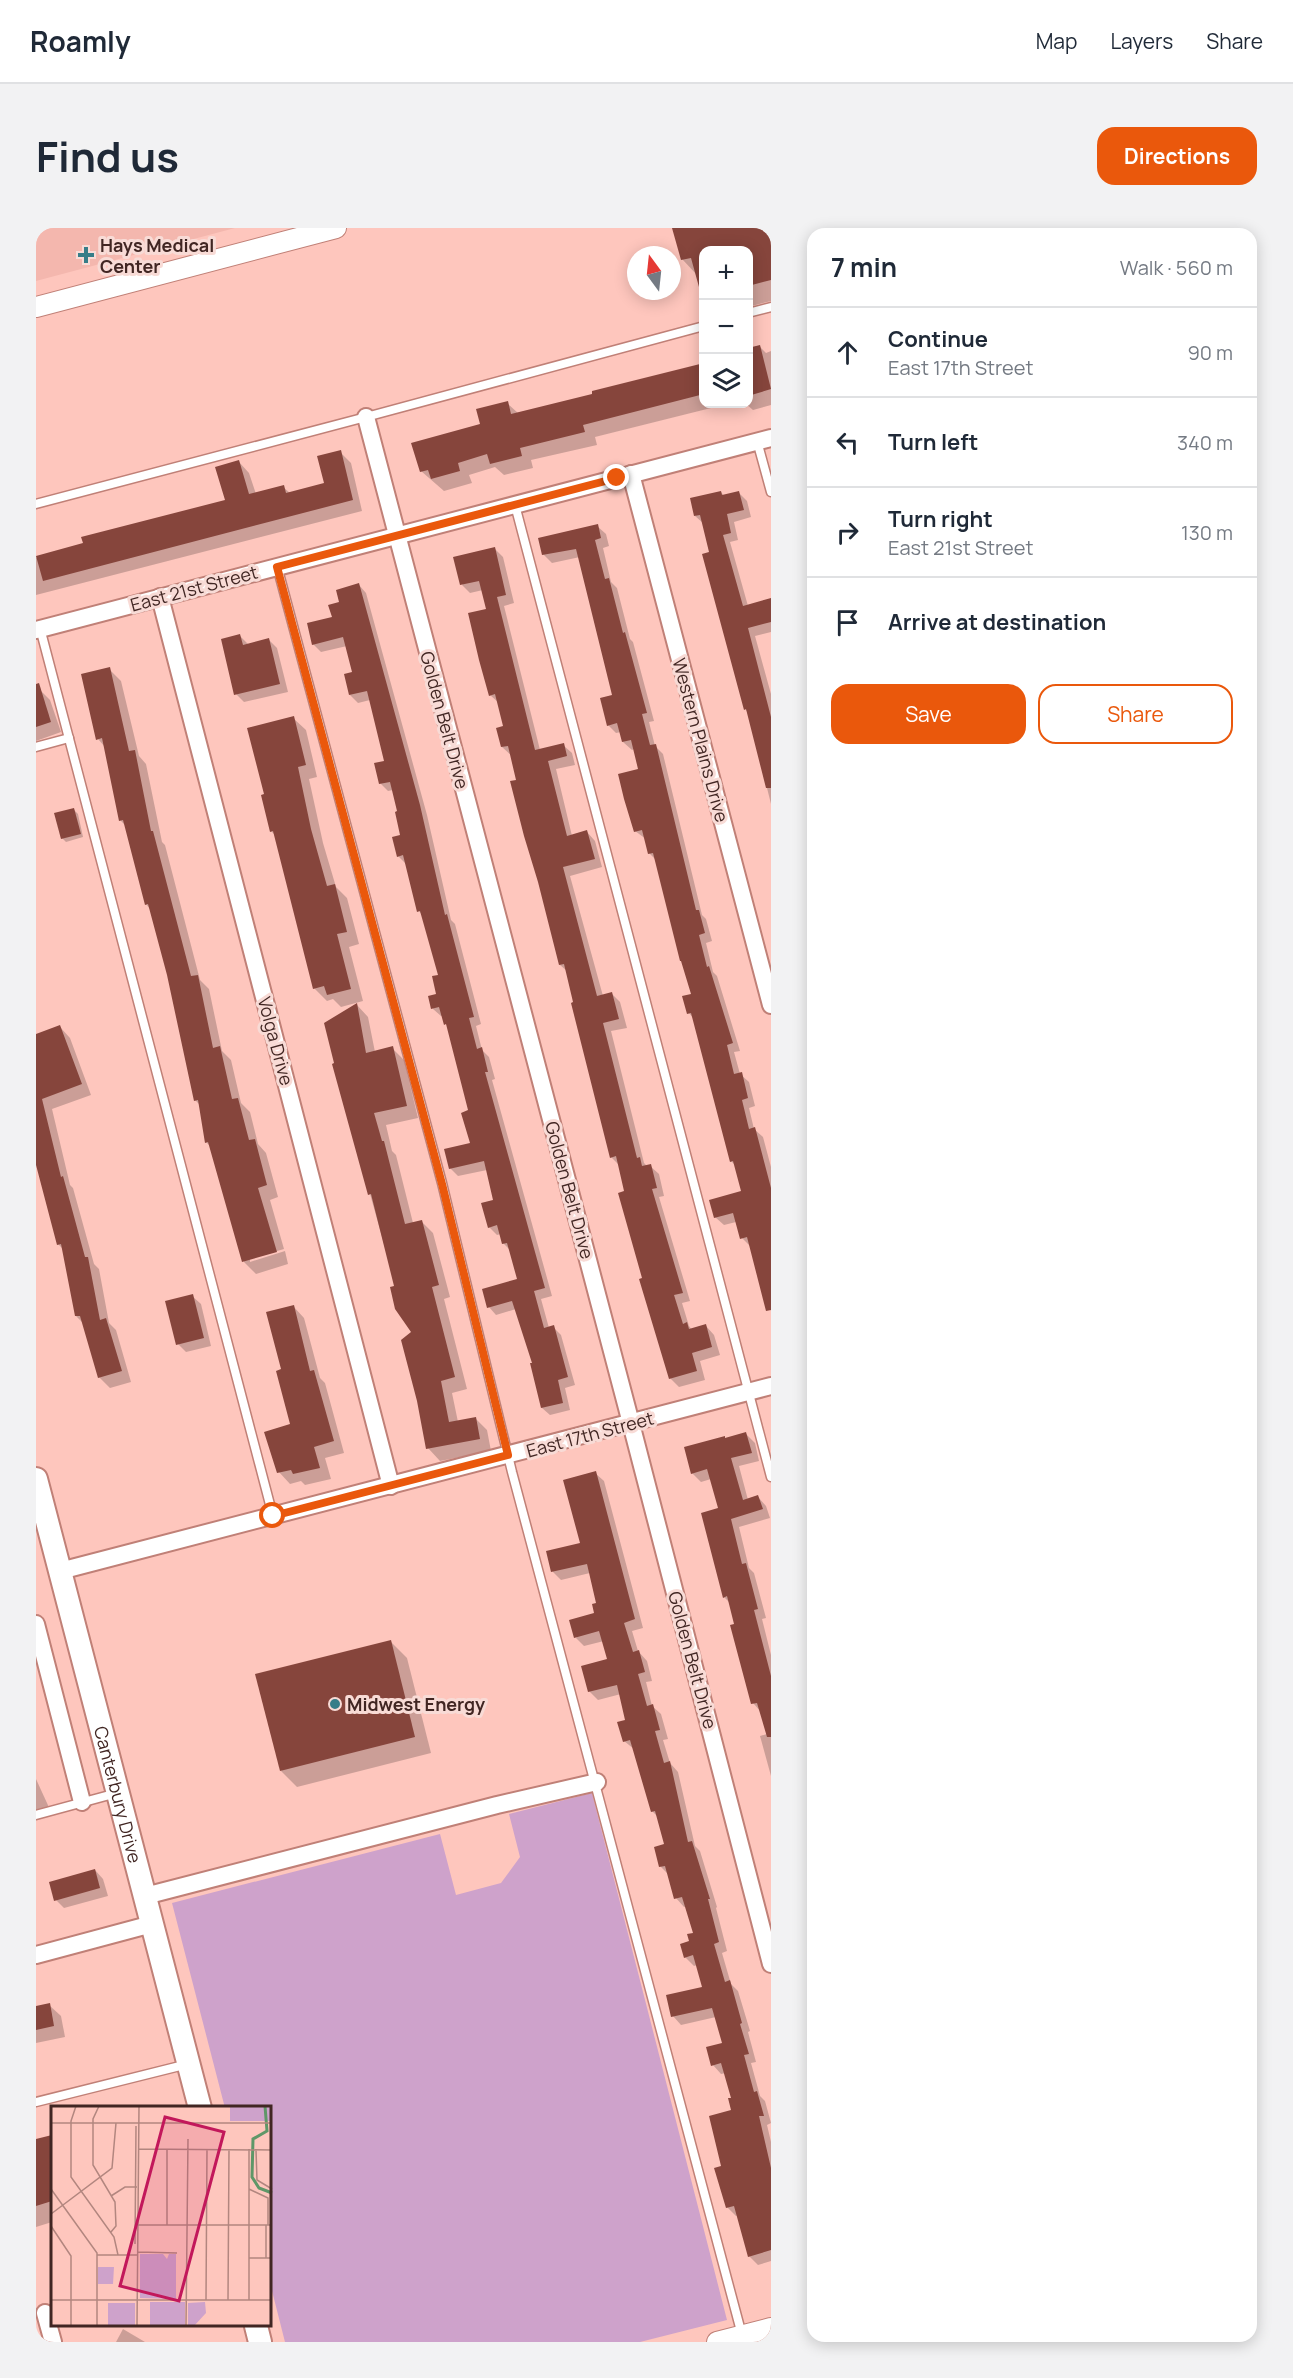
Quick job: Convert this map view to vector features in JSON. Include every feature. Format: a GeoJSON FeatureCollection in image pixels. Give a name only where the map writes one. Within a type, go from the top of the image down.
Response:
{"type":"FeatureCollection","features":[{"type":"Feature","properties":{"kind":"main road","name":"Canterbury Drive"},"geometry":{"type":"LineString","coordinates":[[36,1479],[200,2106]]}},
{"type":"Feature","properties":{"kind":"main road"},"geometry":{"type":"LineString","coordinates":[[256,2327],[260,2342]]}},
{"type":"Feature","properties":{"kind":"street"},"geometry":{"type":"LineString","coordinates":[[36,307],[336,228]]}},
{"type":"Feature","properties":{"kind":"street","name":"Golden Belt Drive"},"geometry":{"type":"LineString","coordinates":[[366,417],[771,1964]]}},
{"type":"Feature","properties":{"kind":"street","name":"East 21st Street"},"geometry":{"type":"LineString","coordinates":[[38,629],[764,439]]}},
{"type":"Feature","properties":{"kind":"street","name":"Western Plains Drive"},"geometry":{"type":"LineString","coordinates":[[631,474],[771,1005]]}},
{"type":"Feature","properties":{"kind":"street","name":"Volga Drive"},"geometry":{"type":"LineString","coordinates":[[160,597],[391,1486]]}},
{"type":"Feature","properties":{"kind":"street","name":"East 17th Street"},"geometry":{"type":"LineString","coordinates":[[60,1571],[771,1386]]}},
{"type":"Feature","properties":{"kind":"street"},"geometry":{"type":"LineString","coordinates":[[36,1624],[82,1802]]}},
{"type":"Feature","properties":{"kind":"street"},"geometry":{"type":"LineString","coordinates":[[145,1896],[496,1805],[597,1782]]}},
{"type":"Feature","properties":{"kind":"street"},"geometry":{"type":"LineString","coordinates":[[36,1955],[152,1924]]}},
{"type":"Feature","properties":{"kind":"street"},"geometry":{"type":"LineString","coordinates":[[45,2313],[52,2342]]}},
{"type":"Feature","properties":{"kind":"street"},"geometry":{"type":"LineString","coordinates":[[717,2342],[771,2328]]}},
{"type":"Feature","properties":{"kind":"lane"},"geometry":{"type":"LineString","coordinates":[[753,312],[771,307]]}},
{"type":"Feature","properties":{"kind":"lane"},"geometry":{"type":"LineString","coordinates":[[36,504],[699,327]]}},
{"type":"Feature","properties":{"kind":"lane"},"geometry":{"type":"LineString","coordinates":[[764,439],[771,492]]}},
{"type":"Feature","properties":{"kind":"lane"},"geometry":{"type":"LineString","coordinates":[[515,505],[771,1477]]}},
{"type":"Feature","properties":{"kind":"lane"},"geometry":{"type":"LineString","coordinates":[[277,567],[442,1184],[508,1455],[597,1782],[742,2335]]}},
{"type":"Feature","properties":{"kind":"lane"},"geometry":{"type":"LineString","coordinates":[[38,629],[69,738],[273,1516]]}},
{"type":"Feature","properties":{"kind":"lane"},"geometry":{"type":"LineString","coordinates":[[36,747],[69,738]]}},
{"type":"Feature","properties":{"kind":"lane"},"geometry":{"type":"LineString","coordinates":[[36,1815],[118,1793]]}},
{"type":"Feature","properties":{"kind":"lane"},"geometry":{"type":"LineString","coordinates":[[36,2102],[189,2064]]}},
{"type":"Feature","properties":{"kind":"shaded area","name":"Hays Medical Center"},"geometry":{"type":"Polygon","coordinates":[[[36,228],[235,228],[36,281],[36,228]]]}},
{"type":"Feature","properties":{"kind":"shaded area"},"geometry":{"type":"Polygon","coordinates":[[[592,1793],[727,2320],[640,2342],[285,2342],[272,2291],[272,2106],[224,2106],[172,1903],[440,1834],[456,1895],[501,1883],[520,1857],[509,1814],[592,1793]]]}},
{"type":"Feature","properties":{"kind":"building"},"geometry":{"type":"Polygon","coordinates":[[[672,228],[771,228],[771,280],[753,285],[753,246],[699,246],[699,287],[691,258],[681,260],[681,246],[677,246],[672,228]]]}},
{"type":"Feature","properties":{"kind":"building"},"geometry":{"type":"Polygon","coordinates":[[[760,345],[771,389],[753,394],[753,354],[753,347],[760,345]]]}},
{"type":"Feature","properties":{"kind":"building"},"geometry":{"type":"Polygon","coordinates":[[[699,364],[699,395],[583,425],[585,432],[520,448],[522,456],[490,464],[487,454],[458,463],[460,471],[431,479],[428,470],[420,472],[411,443],[480,424],[476,409],[508,401],[511,414],[592,394],[592,391],[699,364]]]}},
{"type":"Feature","properties":{"kind":"building"},"geometry":{"type":"Polygon","coordinates":[[[341,450],[353,500],[43,581],[36,556],[83,543],[81,537],[225,500],[215,467],[239,460],[249,494],[284,485],[286,493],[324,483],[317,456],[341,450]]]}},
{"type":"Feature","properties":{"kind":"building"},"geometry":{"type":"Polygon","coordinates":[[[721,491],[722,495],[739,491],[744,510],[727,514],[731,533],[723,535],[743,606],[771,598],[771,622],[748,628],[771,717],[771,788],[766,788],[702,554],[709,552],[700,515],[694,516],[690,498],[721,491]]]}},
{"type":"Feature","properties":{"kind":"building"},"geometry":{"type":"Polygon","coordinates":[[[598,524],[601,538],[595,540],[605,579],[609,578],[647,713],[642,714],[650,745],[656,744],[696,910],[699,910],[705,933],[699,935],[707,967],[709,966],[733,1043],[727,1045],[734,1074],[742,1072],[748,1098],[742,1100],[749,1129],[755,1127],[771,1188],[771,1310],[766,1311],[747,1237],[740,1239],[733,1213],[714,1218],[709,1200],[741,1191],[733,1161],[730,1162],[691,1013],[687,1014],[682,996],[691,994],[680,961],[653,853],[648,854],[642,830],[634,832],[624,799],[618,774],[638,769],[631,740],[622,742],[617,723],[607,726],[600,698],[612,695],[576,549],[542,555],[538,538],[598,524]]]}},
{"type":"Feature","properties":{"kind":"building"},"geometry":{"type":"Polygon","coordinates":[[[495,547],[506,595],[497,597],[535,750],[564,743],[567,756],[548,761],[567,836],[587,830],[595,859],[563,867],[597,996],[612,992],[619,1019],[603,1023],[637,1158],[640,1157],[642,1166],[651,1164],[657,1188],[652,1189],[683,1293],[674,1295],[683,1324],[687,1322],[689,1329],[706,1324],[712,1347],[692,1353],[697,1371],[669,1379],[639,1279],[642,1278],[618,1193],[624,1191],[616,1156],[610,1158],[571,1003],[573,1002],[564,964],[559,965],[510,781],[516,780],[508,746],[501,747],[496,728],[503,726],[495,694],[489,696],[479,660],[468,613],[486,609],[479,581],[460,585],[453,557],[495,547]]]}},
{"type":"Feature","properties":{"kind":"building"},"geometry":{"type":"Polygon","coordinates":[[[359,583],[420,805],[445,915],[447,914],[474,1017],[469,1018],[477,1049],[482,1047],[488,1072],[485,1072],[545,1288],[534,1291],[544,1328],[554,1325],[568,1377],[558,1380],[563,1403],[541,1408],[530,1363],[532,1363],[512,1301],[487,1308],[482,1289],[517,1279],[507,1243],[502,1244],[497,1225],[488,1228],[481,1203],[493,1200],[484,1161],[449,1169],[444,1149],[470,1143],[461,1113],[468,1110],[446,1024],[444,1025],[439,1007],[431,1009],[428,996],[436,994],[432,976],[438,975],[420,911],[417,912],[403,855],[397,857],[392,837],[400,835],[395,812],[397,811],[390,782],[379,784],[374,763],[384,761],[367,691],[349,695],[344,674],[352,672],[343,637],[312,645],[307,623],[332,617],[328,605],[339,602],[336,590],[359,583]]]}},
{"type":"Feature","properties":{"kind":"building"},"geometry":{"type":"Polygon","coordinates":[[[240,634],[243,645],[269,638],[280,684],[234,695],[221,639],[240,634]]]}},
{"type":"Feature","properties":{"kind":"building"},"geometry":{"type":"Polygon","coordinates":[[[110,667],[129,751],[135,750],[151,831],[153,831],[191,976],[198,975],[213,1048],[220,1046],[232,1099],[238,1098],[249,1140],[255,1139],[267,1185],[258,1188],[277,1252],[242,1262],[208,1142],[205,1143],[198,1100],[194,1101],[167,975],[148,904],[145,905],[123,820],[119,821],[102,738],[96,740],[81,674],[110,667]]]}},
{"type":"Feature","properties":{"kind":"building"},"geometry":{"type":"Polygon","coordinates":[[[39,683],[51,722],[36,727],[36,684],[39,683]]]}},
{"type":"Feature","properties":{"kind":"building"},"geometry":{"type":"Polygon","coordinates":[[[294,716],[306,765],[298,767],[311,829],[327,886],[335,884],[347,932],[337,934],[351,989],[327,995],[324,986],[313,989],[273,831],[270,832],[261,795],[264,794],[247,728],[294,716]]]}},
{"type":"Feature","properties":{"kind":"building"},"geometry":{"type":"Polygon","coordinates":[[[74,808],[81,834],[61,839],[54,813],[74,808]]]}},
{"type":"Feature","properties":{"kind":"building"},"geometry":{"type":"Polygon","coordinates":[[[357,1003],[366,1053],[393,1046],[407,1106],[374,1113],[382,1141],[384,1141],[405,1224],[422,1220],[439,1285],[432,1287],[455,1377],[441,1381],[449,1422],[476,1417],[480,1439],[426,1449],[417,1401],[401,1340],[411,1332],[395,1309],[390,1287],[394,1286],[371,1194],[368,1195],[332,1064],[334,1063],[324,1023],[357,1003]]]}},
{"type":"Feature","properties":{"kind":"building"},"geometry":{"type":"Polygon","coordinates":[[[60,1025],[82,1084],[42,1099],[61,1177],[63,1176],[85,1257],[88,1257],[100,1320],[106,1318],[122,1371],[98,1378],[80,1316],[75,1316],[61,1244],[57,1245],[36,1165],[36,1034],[60,1025]]]}},
{"type":"Feature","properties":{"kind":"building"},"geometry":{"type":"Polygon","coordinates":[[[193,1294],[204,1338],[176,1345],[165,1301],[193,1294]]]}},
{"type":"Feature","properties":{"kind":"building"},"geometry":{"type":"Polygon","coordinates":[[[294,1305],[310,1371],[314,1370],[334,1441],[314,1447],[320,1468],[293,1474],[291,1470],[277,1473],[264,1432],[290,1424],[276,1371],[281,1369],[266,1312],[294,1305]]]}},
{"type":"Feature","properties":{"kind":"building"},"geometry":{"type":"Polygon","coordinates":[[[746,1432],[752,1453],[731,1458],[743,1500],[758,1495],[763,1509],[731,1519],[742,1564],[746,1563],[758,1609],[754,1610],[771,1676],[771,1737],[767,1737],[757,1703],[751,1704],[730,1625],[734,1624],[727,1596],[723,1598],[701,1513],[718,1508],[707,1469],[691,1474],[684,1447],[746,1432]]]}},
{"type":"Feature","properties":{"kind":"building"},"geometry":{"type":"Polygon","coordinates":[[[596,1471],[635,1619],[624,1623],[633,1652],[639,1650],[645,1672],[638,1674],[647,1706],[653,1704],[660,1730],[655,1731],[664,1763],[670,1761],[688,1842],[692,1841],[710,1899],[708,1899],[719,1942],[714,1944],[725,1982],[730,1980],[749,2054],[744,2055],[754,2092],[757,2091],[764,2116],[759,2116],[771,2168],[771,2250],[748,2257],[734,2206],[726,2208],[714,2168],[721,2166],[709,2116],[731,2110],[728,2098],[731,2098],[721,2063],[711,2066],[706,2047],[722,2043],[712,2008],[671,2017],[666,1995],[702,1987],[693,1955],[684,1958],[680,1944],[689,1941],[687,1934],[693,1933],[682,1897],[674,1899],[665,1866],[659,1867],[654,1847],[664,1844],[655,1811],[651,1812],[630,1740],[623,1742],[617,1722],[625,1720],[617,1685],[588,1692],[581,1666],[607,1659],[599,1631],[574,1638],[569,1620],[594,1613],[592,1604],[596,1603],[587,1564],[551,1572],[546,1551],[580,1543],[563,1480],[596,1471]]]}},
{"type":"Feature","properties":{"kind":"building","name":"Midwest Energy"},"geometry":{"type":"Polygon","coordinates":[[[391,1640],[415,1737],[280,1771],[255,1674],[391,1640]]]}},
{"type":"Feature","properties":{"kind":"building"},"geometry":{"type":"Polygon","coordinates":[[[95,1869],[100,1888],[54,1901],[49,1882],[95,1869]]]}},
{"type":"Feature","properties":{"kind":"building"},"geometry":{"type":"Polygon","coordinates":[[[50,2003],[54,2026],[36,2030],[36,2006],[50,2003]]]}},
{"type":"Feature","properties":{"kind":"building"},"geometry":{"type":"Polygon","coordinates":[[[51,2135],[51,2201],[36,2206],[36,2139],[51,2135]]]}},
{"type":"Feature","properties":{"kind":"place","name":"Hays Medical Center"},"geometry":{"type":"Point","coordinates":[86,255]}},
{"type":"Feature","properties":{"kind":"place","name":"Midwest Energy"},"geometry":{"type":"Point","coordinates":[335,1704]}},
{"type":"Feature","properties":{"kind":"route"},"geometry":{"type":"LineString","coordinates":[[273,1516],[508,1455],[442,1184],[277,567],[617,478]]}}]}
